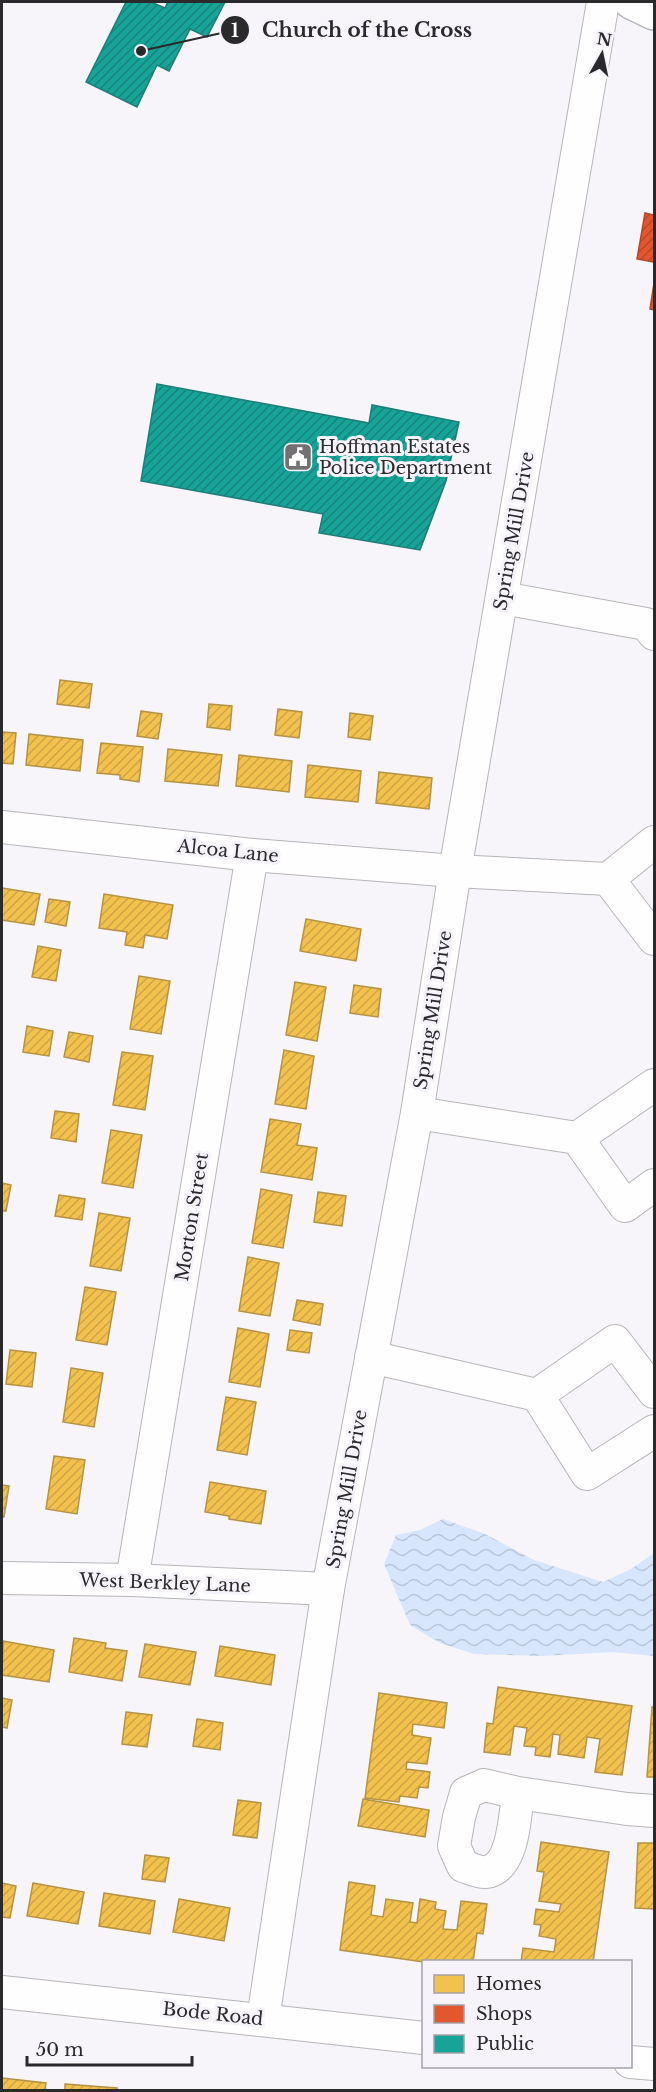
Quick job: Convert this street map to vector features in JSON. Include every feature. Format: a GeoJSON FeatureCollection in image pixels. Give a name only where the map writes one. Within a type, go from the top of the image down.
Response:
{"type":"FeatureCollection","features":[{"type":"Feature","properties":{"kind":"main road"},"geometry":{"type":"LineString","coordinates":[[631,2],[654,13]]}},
{"type":"Feature","properties":{"kind":"street","name":"Spring Mill Drive"},"geometry":{"type":"LineString","coordinates":[[263,2019],[328,1589],[417,1113],[455,871],[603,2]]}},
{"type":"Feature","properties":{"kind":"street"},"geometry":{"type":"LineString","coordinates":[[502,598],[652,625]]}},
{"type":"Feature","properties":{"kind":"street","name":"Alcoa Lane"},"geometry":{"type":"LineString","coordinates":[[2,826],[252,855],[455,871],[608,879]]}},
{"type":"Feature","properties":{"kind":"street"},"geometry":{"type":"LineString","coordinates":[[654,842],[608,879],[654,939]]}},
{"type":"Feature","properties":{"kind":"street","name":"Morton Street"},"geometry":{"type":"LineString","coordinates":[[132,1580],[252,855]]}},
{"type":"Feature","properties":{"kind":"street"},"geometry":{"type":"LineString","coordinates":[[417,1113],[577,1138],[654,1085]]}},
{"type":"Feature","properties":{"kind":"street"},"geometry":{"type":"LineString","coordinates":[[577,1138],[626,1206],[654,1185]]}},
{"type":"Feature","properties":{"kind":"street"},"geometry":{"type":"LineString","coordinates":[[537,1395],[615,1341],[654,1392]]}},
{"type":"Feature","properties":{"kind":"street"},"geometry":{"type":"LineString","coordinates":[[371,1358],[537,1395],[587,1474],[654,1431]]}},
{"type":"Feature","properties":{"kind":"street","name":"West Berkley Lane"},"geometry":{"type":"LineString","coordinates":[[2,1578],[132,1580],[328,1589]]}},
{"type":"Feature","properties":{"kind":"street"},"geometry":{"type":"LineString","coordinates":[[518,1792],[654,1811]]}},
{"type":"Feature","properties":{"kind":"street","name":"Bode Road"},"geometry":{"type":"LineString","coordinates":[[2,1992],[422,2038]]}},
{"type":"Feature","properties":{"kind":"street"},"geometry":{"type":"LineString","coordinates":[[632,2062],[654,2064]]}},
{"type":"Feature","properties":{"kind":"water"},"geometry":{"type":"Polygon","coordinates":[[[443,1519],[485,1534],[534,1560],[603,1582],[631,1569],[654,1553],[654,1656],[613,1652],[543,1656],[474,1654],[440,1643],[410,1625],[384,1564],[396,1535],[420,1530],[443,1519]]]}},
{"type":"Feature","properties":{"kind":"building: Homes"},"geometry":{"type":"Polygon","coordinates":[[[60,680],[92,684],[89,708],[57,704],[60,680]]]}},
{"type":"Feature","properties":{"kind":"building: Homes"},"geometry":{"type":"Polygon","coordinates":[[[209,704],[232,706],[230,730],[207,727],[209,704]]]}},
{"type":"Feature","properties":{"kind":"building: Homes"},"geometry":{"type":"Polygon","coordinates":[[[278,709],[302,712],[299,738],[275,735],[278,709]]]}},
{"type":"Feature","properties":{"kind":"building: Homes"},"geometry":{"type":"Polygon","coordinates":[[[141,711],[162,714],[158,739],[137,736],[141,711]]]}},
{"type":"Feature","properties":{"kind":"building: Homes"},"geometry":{"type":"Polygon","coordinates":[[[350,713],[373,716],[370,740],[348,737],[350,713]]]}},
{"type":"Feature","properties":{"kind":"building: Homes"},"geometry":{"type":"Polygon","coordinates":[[[2,732],[16,733],[13,764],[2,763],[2,732]]]}},
{"type":"Feature","properties":{"kind":"building: Homes"},"geometry":{"type":"Polygon","coordinates":[[[29,734],[83,740],[80,771],[26,765],[29,734]]]}},
{"type":"Feature","properties":{"kind":"building: Homes"},"geometry":{"type":"Polygon","coordinates":[[[101,743],[143,747],[139,782],[120,779],[120,775],[97,773],[101,743]]]}},
{"type":"Feature","properties":{"kind":"building: Homes"},"geometry":{"type":"Polygon","coordinates":[[[168,749],[222,755],[218,786],[165,781],[168,749]]]}},
{"type":"Feature","properties":{"kind":"building: Homes"},"geometry":{"type":"Polygon","coordinates":[[[239,755],[292,761],[289,792],[236,786],[239,755]]]}},
{"type":"Feature","properties":{"kind":"building: Homes"},"geometry":{"type":"Polygon","coordinates":[[[308,765],[361,771],[358,802],[305,797],[308,765]]]}},
{"type":"Feature","properties":{"kind":"building: Homes"},"geometry":{"type":"Polygon","coordinates":[[[379,772],[432,778],[429,809],[376,803],[379,772]]]}},
{"type":"Feature","properties":{"kind":"building: Homes"},"geometry":{"type":"Polygon","coordinates":[[[2,888],[40,894],[34,925],[2,920],[2,888]]]}},
{"type":"Feature","properties":{"kind":"building: Homes"},"geometry":{"type":"Polygon","coordinates":[[[104,894],[173,905],[167,939],[145,935],[143,948],[125,945],[127,932],[99,928],[104,894]]]}},
{"type":"Feature","properties":{"kind":"building: Homes"},"geometry":{"type":"Polygon","coordinates":[[[49,899],[70,902],[66,926],[45,922],[49,899]]]}},
{"type":"Feature","properties":{"kind":"building: Homes"},"geometry":{"type":"Polygon","coordinates":[[[306,919],[361,929],[356,961],[300,951],[306,919]]]}},
{"type":"Feature","properties":{"kind":"building: Homes"},"geometry":{"type":"Polygon","coordinates":[[[38,946],[61,950],[56,981],[32,977],[38,946]]]}},
{"type":"Feature","properties":{"kind":"building: Homes"},"geometry":{"type":"Polygon","coordinates":[[[139,976],[170,981],[161,1034],[130,1029],[139,976]]]}},
{"type":"Feature","properties":{"kind":"building: Homes"},"geometry":{"type":"Polygon","coordinates":[[[295,982],[326,987],[317,1041],[286,1035],[295,982]]]}},
{"type":"Feature","properties":{"kind":"building: Homes"},"geometry":{"type":"Polygon","coordinates":[[[354,985],[381,989],[378,1017],[350,1013],[354,985]]]}},
{"type":"Feature","properties":{"kind":"building: Homes"},"geometry":{"type":"Polygon","coordinates":[[[27,1026],[53,1031],[49,1056],[23,1052],[27,1026]]]}},
{"type":"Feature","properties":{"kind":"building: Homes"},"geometry":{"type":"Polygon","coordinates":[[[69,1032],[93,1036],[89,1062],[64,1057],[69,1032]]]}},
{"type":"Feature","properties":{"kind":"building: Homes"},"geometry":{"type":"Polygon","coordinates":[[[284,1050],[314,1056],[306,1109],[275,1104],[284,1050]]]}},
{"type":"Feature","properties":{"kind":"building: Homes"},"geometry":{"type":"Polygon","coordinates":[[[122,1052],[153,1056],[145,1110],[113,1105],[122,1052]]]}},
{"type":"Feature","properties":{"kind":"building: Homes"},"geometry":{"type":"Polygon","coordinates":[[[55,1111],[79,1114],[76,1142],[51,1138],[55,1111]]]}},
{"type":"Feature","properties":{"kind":"building: Homes"},"geometry":{"type":"Polygon","coordinates":[[[270,1119],[301,1124],[297,1145],[317,1148],[312,1180],[261,1172],[270,1119]]]}},
{"type":"Feature","properties":{"kind":"building: Homes"},"geometry":{"type":"Polygon","coordinates":[[[111,1130],[142,1135],[133,1188],[102,1183],[111,1130]]]}},
{"type":"Feature","properties":{"kind":"building: Homes"},"geometry":{"type":"Polygon","coordinates":[[[2,1183],[11,1185],[6,1211],[2,1211],[2,1183]]]}},
{"type":"Feature","properties":{"kind":"building: Homes"},"geometry":{"type":"Polygon","coordinates":[[[261,1189],[292,1195],[283,1248],[252,1243],[261,1189]]]}},
{"type":"Feature","properties":{"kind":"building: Homes"},"geometry":{"type":"Polygon","coordinates":[[[318,1192],[346,1196],[342,1226],[314,1222],[318,1192]]]}},
{"type":"Feature","properties":{"kind":"building: Homes"},"geometry":{"type":"Polygon","coordinates":[[[59,1195],[85,1199],[82,1220],[55,1216],[59,1195]]]}},
{"type":"Feature","properties":{"kind":"building: Homes"},"geometry":{"type":"Polygon","coordinates":[[[99,1213],[130,1218],[121,1271],[90,1266],[99,1213]]]}},
{"type":"Feature","properties":{"kind":"building: Homes"},"geometry":{"type":"Polygon","coordinates":[[[248,1257],[279,1263],[270,1316],[239,1311],[248,1257]]]}},
{"type":"Feature","properties":{"kind":"building: Homes"},"geometry":{"type":"Polygon","coordinates":[[[85,1287],[116,1292],[107,1345],[76,1340],[85,1287]]]}},
{"type":"Feature","properties":{"kind":"building: Homes"},"geometry":{"type":"Polygon","coordinates":[[[297,1300],[323,1304],[320,1325],[293,1320],[297,1300]]]}},
{"type":"Feature","properties":{"kind":"building: Homes"},"geometry":{"type":"Polygon","coordinates":[[[238,1328],[269,1334],[260,1387],[229,1382],[238,1328]]]}},
{"type":"Feature","properties":{"kind":"building: Homes"},"geometry":{"type":"Polygon","coordinates":[[[290,1330],[312,1333],[309,1353],[287,1350],[290,1330]]]}},
{"type":"Feature","properties":{"kind":"building: Homes"},"geometry":{"type":"Polygon","coordinates":[[[10,1350],[36,1353],[32,1387],[6,1384],[10,1350]]]}},
{"type":"Feature","properties":{"kind":"building: Homes"},"geometry":{"type":"Polygon","coordinates":[[[71,1368],[103,1373],[94,1427],[63,1422],[71,1368]]]}},
{"type":"Feature","properties":{"kind":"building: Homes"},"geometry":{"type":"Polygon","coordinates":[[[226,1397],[256,1402],[247,1455],[217,1450],[226,1397]]]}},
{"type":"Feature","properties":{"kind":"building: Homes"},"geometry":{"type":"Polygon","coordinates":[[[54,1456],[85,1460],[77,1514],[46,1509],[54,1456]]]}},
{"type":"Feature","properties":{"kind":"building: Homes"},"geometry":{"type":"Polygon","coordinates":[[[210,1482],[266,1491],[261,1524],[229,1519],[229,1516],[205,1512],[210,1482]]]}},
{"type":"Feature","properties":{"kind":"building: Homes"},"geometry":{"type":"Polygon","coordinates":[[[2,1485],[9,1486],[4,1517],[2,1517],[2,1485]]]}},
{"type":"Feature","properties":{"kind":"building: Homes"},"geometry":{"type":"Polygon","coordinates":[[[74,1638],[106,1643],[105,1648],[127,1651],[122,1681],[69,1672],[74,1638]]]}},
{"type":"Feature","properties":{"kind":"building: Homes"},"geometry":{"type":"Polygon","coordinates":[[[3,1641],[54,1650],[49,1682],[2,1675],[3,1641]]]}},
{"type":"Feature","properties":{"kind":"building: Homes"},"geometry":{"type":"Polygon","coordinates":[[[145,1644],[196,1652],[190,1685],[139,1677],[145,1644]]]}},
{"type":"Feature","properties":{"kind":"building: Homes"},"geometry":{"type":"Polygon","coordinates":[[[220,1646],[275,1655],[271,1685],[215,1676],[220,1646]]]}},
{"type":"Feature","properties":{"kind":"building: Homes"},"geometry":{"type":"Polygon","coordinates":[[[498,1687],[632,1706],[622,1775],[595,1772],[600,1739],[587,1737],[584,1758],[558,1754],[560,1735],[553,1734],[550,1757],[535,1755],[536,1747],[524,1746],[527,1728],[514,1726],[510,1755],[484,1752],[487,1723],[493,1724],[498,1687]]]}},
{"type":"Feature","properties":{"kind":"building: Homes"},"geometry":{"type":"Polygon","coordinates":[[[379,1693],[447,1703],[444,1728],[413,1724],[412,1735],[431,1738],[427,1764],[407,1762],[406,1769],[430,1772],[428,1788],[419,1787],[417,1798],[400,1796],[399,1802],[365,1798],[379,1693]]]}},
{"type":"Feature","properties":{"kind":"building: Homes"},"geometry":{"type":"Polygon","coordinates":[[[2,1698],[12,1700],[7,1728],[2,1727],[2,1698]]]}},
{"type":"Feature","properties":{"kind":"building: Homes"},"geometry":{"type":"Polygon","coordinates":[[[652,1707],[654,1707],[654,1777],[647,1777],[652,1707]]]}},
{"type":"Feature","properties":{"kind":"building: Homes"},"geometry":{"type":"Polygon","coordinates":[[[126,1712],[152,1715],[147,1747],[122,1744],[126,1712]]]}},
{"type":"Feature","properties":{"kind":"building: Homes"},"geometry":{"type":"Polygon","coordinates":[[[197,1719],[223,1723],[220,1750],[193,1746],[197,1719]]]}},
{"type":"Feature","properties":{"kind":"building: Homes"},"geometry":{"type":"Polygon","coordinates":[[[363,1799],[429,1810],[425,1837],[358,1826],[363,1799]]]}},
{"type":"Feature","properties":{"kind":"building: Homes"},"geometry":{"type":"Polygon","coordinates":[[[238,1800],[261,1803],[257,1838],[233,1835],[238,1800]]]}},
{"type":"Feature","properties":{"kind":"building: Homes"},"geometry":{"type":"Polygon","coordinates":[[[541,1842],[609,1852],[593,1960],[521,1960],[523,1948],[554,1952],[556,1939],[539,1936],[541,1925],[534,1924],[536,1909],[559,1912],[561,1904],[539,1901],[544,1872],[537,1871],[541,1842]]]}},
{"type":"Feature","properties":{"kind":"building: Homes"},"geometry":{"type":"Polygon","coordinates":[[[638,1843],[654,1843],[654,1909],[635,1908],[638,1843]]]}},
{"type":"Feature","properties":{"kind":"building: Homes"},"geometry":{"type":"Polygon","coordinates":[[[145,1855],[169,1858],[165,1882],[142,1879],[145,1855]]]}},
{"type":"Feature","properties":{"kind":"building: Homes"},"geometry":{"type":"Polygon","coordinates":[[[349,1882],[375,1886],[371,1915],[383,1917],[386,1899],[413,1903],[410,1922],[417,1923],[420,1899],[436,1902],[435,1909],[446,1911],[443,1929],[457,1930],[461,1901],[487,1904],[483,1934],[477,1933],[473,1960],[422,1962],[340,1950],[349,1882]]]}},
{"type":"Feature","properties":{"kind":"building: Homes"},"geometry":{"type":"Polygon","coordinates":[[[2,1883],[16,1886],[10,1918],[2,1917],[2,1883]]]}},
{"type":"Feature","properties":{"kind":"building: Homes"},"geometry":{"type":"Polygon","coordinates":[[[33,1883],[84,1892],[78,1924],[27,1916],[33,1883]]]}},
{"type":"Feature","properties":{"kind":"building: Homes"},"geometry":{"type":"Polygon","coordinates":[[[104,1893],[155,1901],[150,1934],[99,1926],[104,1893]]]}},
{"type":"Feature","properties":{"kind":"building: Homes"},"geometry":{"type":"Polygon","coordinates":[[[179,1899],[230,1908],[224,1941],[173,1932],[179,1899]]]}},
{"type":"Feature","properties":{"kind":"building: Homes"},"geometry":{"type":"Polygon","coordinates":[[[2,2078],[46,2083],[45,2090],[2,2090],[2,2078]]]}},
{"type":"Feature","properties":{"kind":"building: Homes"},"geometry":{"type":"Polygon","coordinates":[[[65,2084],[117,2088],[117,2090],[65,2090],[65,2084]]]}},
{"type":"Feature","properties":{"kind":"building: Shops"},"geometry":{"type":"Polygon","coordinates":[[[645,213],[654,215],[654,262],[637,259],[645,213]]]}},
{"type":"Feature","properties":{"kind":"building: Shops"},"geometry":{"type":"Polygon","coordinates":[[[654,283],[654,310],[650,309],[654,283]]]}},
{"type":"Feature","properties":{"kind":"building: Public"},"geometry":{"type":"Polygon","coordinates":[[[126,2],[151,2],[165,8],[168,2],[225,2],[207,37],[190,29],[169,71],[157,65],[137,107],[86,82],[126,2]]]}},
{"type":"Feature","properties":{"kind":"building: Public","name":"Hoffman Estates Police Department"},"geometry":{"type":"Polygon","coordinates":[[[157,384],[369,423],[372,405],[459,422],[446,481],[420,550],[319,533],[323,514],[141,481],[157,384]]]}},
{"type":"Feature","properties":{"kind":"place","name":"Church of the Cross"},"geometry":{"type":"Point","coordinates":[141,51]}},
{"type":"Feature","properties":{"kind":"place","name":"Hoffman Estates Police Department"},"geometry":{"type":"Point","coordinates":[298,457]}}]}
